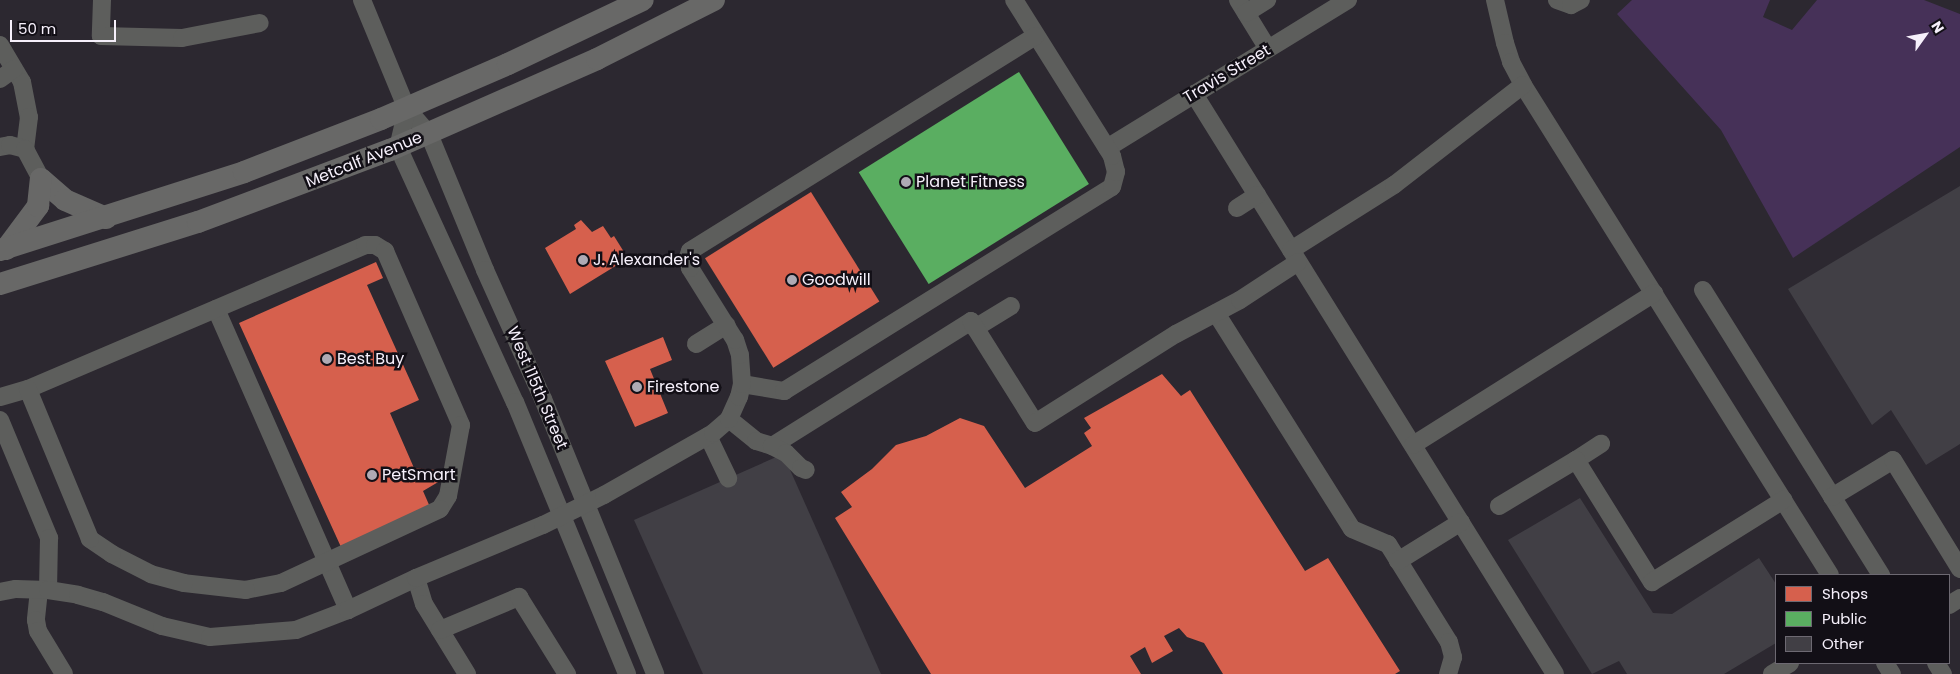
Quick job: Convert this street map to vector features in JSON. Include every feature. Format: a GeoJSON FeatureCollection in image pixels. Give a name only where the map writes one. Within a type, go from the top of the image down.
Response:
{"type":"FeatureCollection","features":[{"type":"Feature","properties":{"kind":"main road","name":"Metcalf Avenue"},"geometry":{"type":"LineString","coordinates":[[3,249],[106,218],[244,172],[407,109],[570,36],[643,0]]}},
{"type":"Feature","properties":{"kind":"main road","name":"Metcalf Avenue"},"geometry":{"type":"LineString","coordinates":[[0,284],[198,222],[296,187],[398,147],[597,59],[714,0]]}},
{"type":"Feature","properties":{"kind":"main road"},"geometry":{"type":"LineString","coordinates":[[41,179],[65,200],[106,218]]}},
{"type":"Feature","properties":{"kind":"main road"},"geometry":{"type":"LineString","coordinates":[[3,249],[38,206],[41,179]]}},
{"type":"Feature","properties":{"kind":"street"},"geometry":{"type":"LineString","coordinates":[[102,0],[101,36],[182,38],[260,23]]}},
{"type":"Feature","properties":{"kind":"street","name":"West 115th Street"},"geometry":{"type":"LineString","coordinates":[[362,0],[407,109],[429,134],[586,503],[655,674]]}},
{"type":"Feature","properties":{"kind":"street"},"geometry":{"type":"LineString","coordinates":[[742,384],[784,392],[1112,187],[1116,172],[1115,163],[1014,0]]}},
{"type":"Feature","properties":{"kind":"street"},"geometry":{"type":"LineString","coordinates":[[1267,0],[1242,6],[1268,49]]}},
{"type":"Feature","properties":{"kind":"street","name":"Travis Street"},"geometry":{"type":"LineString","coordinates":[[1107,148],[1348,0]]}},
{"type":"Feature","properties":{"kind":"street"},"geometry":{"type":"LineString","coordinates":[[1495,0],[1511,62],[1523,85],[1829,574]]}},
{"type":"Feature","properties":{"kind":"street"},"geometry":{"type":"LineString","coordinates":[[1557,0],[1571,5],[1581,0]]}},
{"type":"Feature","properties":{"kind":"street"},"geometry":{"type":"LineString","coordinates":[[0,592],[43,590],[103,602],[162,626],[210,637],[296,630],[348,610],[416,578],[562,516],[708,436],[729,419],[742,384],[740,355],[726,325],[690,268],[688,257],[690,251],[1036,36]]}},
{"type":"Feature","properties":{"kind":"street"},"geometry":{"type":"LineString","coordinates":[[0,45],[7,74],[22,82],[29,117],[24,148],[41,179]]}},
{"type":"Feature","properties":{"kind":"street"},"geometry":{"type":"LineString","coordinates":[[772,446],[971,321],[1035,423],[1176,334],[1216,313],[1394,184],[1523,85]]}},
{"type":"Feature","properties":{"kind":"street"},"geometry":{"type":"LineString","coordinates":[[1194,94],[1555,674]]}},
{"type":"Feature","properties":{"kind":"street"},"geometry":{"type":"LineString","coordinates":[[398,147],[407,109]]}},
{"type":"Feature","properties":{"kind":"street"},"geometry":{"type":"LineString","coordinates":[[0,147],[10,145],[24,148]]}},
{"type":"Feature","properties":{"kind":"street","name":"West 115th Street"},"geometry":{"type":"LineString","coordinates":[[398,147],[444,253],[507,385],[627,674]]}},
{"type":"Feature","properties":{"kind":"street"},"geometry":{"type":"LineString","coordinates":[[1237,208],[1257,196]]}},
{"type":"Feature","properties":{"kind":"street"},"geometry":{"type":"LineString","coordinates":[[0,397],[28,389],[365,245],[375,244],[384,251],[389,260],[461,425],[448,496],[440,509],[434,514],[281,583],[246,590],[184,583],[160,576],[112,554],[90,540],[28,389]]}},
{"type":"Feature","properties":{"kind":"street"},"geometry":{"type":"LineString","coordinates":[[1703,290],[1880,574]]}},
{"type":"Feature","properties":{"kind":"street"},"geometry":{"type":"LineString","coordinates":[[1413,445],[1654,293]]}},
{"type":"Feature","properties":{"kind":"street"},"geometry":{"type":"LineString","coordinates":[[975,328],[1011,306]]}},
{"type":"Feature","properties":{"kind":"street"},"geometry":{"type":"LineString","coordinates":[[216,309],[348,610]]}},
{"type":"Feature","properties":{"kind":"street"},"geometry":{"type":"LineString","coordinates":[[1216,313],[1352,530],[1388,544],[1449,642],[1453,657],[1448,674]]}},
{"type":"Feature","properties":{"kind":"street"},"geometry":{"type":"LineString","coordinates":[[696,344],[726,325]]}},
{"type":"Feature","properties":{"kind":"street"},"geometry":{"type":"LineString","coordinates":[[729,419],[756,441],[786,453],[801,468],[806,470]]}},
{"type":"Feature","properties":{"kind":"street"},"geometry":{"type":"LineString","coordinates":[[0,420],[49,538],[43,590],[36,620],[38,631],[59,672]]}},
{"type":"Feature","properties":{"kind":"street"},"geometry":{"type":"LineString","coordinates":[[708,436],[728,478]]}},
{"type":"Feature","properties":{"kind":"street"},"geometry":{"type":"LineString","coordinates":[[1499,506],[1602,444]]}},
{"type":"Feature","properties":{"kind":"street"},"geometry":{"type":"LineString","coordinates":[[1576,460],[1652,582],[1783,500]]}},
{"type":"Feature","properties":{"kind":"street"},"geometry":{"type":"LineString","coordinates":[[1832,497],[1893,460],[1960,569]]}},
{"type":"Feature","properties":{"kind":"street"},"geometry":{"type":"LineString","coordinates":[[1398,561],[1461,522]]}},
{"type":"Feature","properties":{"kind":"street"},"geometry":{"type":"LineString","coordinates":[[416,578],[424,604],[467,674]]}},
{"type":"Feature","properties":{"kind":"street"},"geometry":{"type":"LineString","coordinates":[[440,630],[518,598],[567,674]]}},
{"type":"Feature","properties":{"kind":"street"},"geometry":{"type":"LineString","coordinates":[[1772,674],[1788,664]]}},
{"type":"Feature","properties":{"kind":"shaded area"},"geometry":{"type":"Polygon","coordinates":[[[1632,0],[1770,0],[1763,17],[1792,30],[1817,0],[1924,0],[1960,14],[1960,147],[1793,258],[1721,130],[1617,14],[1632,0]]]}},
{"type":"Feature","properties":{"kind":"building: Shops","name":"Goodwill"},"geometry":{"type":"Polygon","coordinates":[[[811,192],[879,301],[773,368],[705,258],[811,192]]]}},
{"type":"Feature","properties":{"kind":"building: Shops"},"geometry":{"type":"Polygon","coordinates":[[[581,220],[592,232],[603,226],[611,238],[614,236],[624,252],[618,255],[622,262],[570,294],[545,248],[576,229],[574,225],[581,220]]]}},
{"type":"Feature","properties":{"kind":"building: Shops","name":"Best Buy"},"geometry":{"type":"Polygon","coordinates":[[[376,262],[383,278],[367,285],[419,400],[390,413],[414,468],[435,470],[440,481],[423,491],[430,507],[341,547],[239,323],[376,262]]]}},
{"type":"Feature","properties":{"kind":"building: Shops"},"geometry":{"type":"Polygon","coordinates":[[[663,337],[672,360],[650,369],[668,413],[635,427],[605,361],[663,337]]]}},
{"type":"Feature","properties":{"kind":"building: Shops"},"geometry":{"type":"Polygon","coordinates":[[[1162,374],[1181,396],[1190,390],[1305,571],[1328,558],[1400,671],[1395,674],[1223,674],[1204,643],[1187,637],[1179,628],[1164,636],[1173,651],[1152,663],[1145,647],[1130,656],[1141,674],[931,674],[835,518],[852,507],[841,492],[872,469],[896,445],[926,436],[960,418],[984,426],[1025,488],[1092,446],[1084,433],[1091,428],[1084,418],[1162,374]]]}},
{"type":"Feature","properties":{"kind":"building: Public"},"geometry":{"type":"Polygon","coordinates":[[[1019,72],[1089,184],[929,284],[859,172],[1019,72]]]}},
{"type":"Feature","properties":{"kind":"building: Other"},"geometry":{"type":"Polygon","coordinates":[[[1960,186],[1960,444],[1926,465],[1891,410],[1872,425],[1788,289],[1960,186]]]}},
{"type":"Feature","properties":{"kind":"building: Other"},"geometry":{"type":"Polygon","coordinates":[[[783,454],[881,674],[703,674],[634,520],[783,454]]]}},
{"type":"Feature","properties":{"kind":"building: Other"},"geometry":{"type":"Polygon","coordinates":[[[1580,498],[1653,613],[1672,614],[1759,558],[1775,582],[1775,644],[1724,674],[1627,674],[1619,661],[1592,674],[1508,540],[1580,498]]]}},
{"type":"Feature","properties":{"kind":"place","name":"Planet Fitness"},"geometry":{"type":"Point","coordinates":[906,182]}},
{"type":"Feature","properties":{"kind":"place","name":"J. Alexander's"},"geometry":{"type":"Point","coordinates":[583,260]}},
{"type":"Feature","properties":{"kind":"place","name":"Goodwill"},"geometry":{"type":"Point","coordinates":[792,280]}},
{"type":"Feature","properties":{"kind":"place","name":"Best Buy"},"geometry":{"type":"Point","coordinates":[327,359]}},
{"type":"Feature","properties":{"kind":"place","name":"Firestone"},"geometry":{"type":"Point","coordinates":[637,387]}},
{"type":"Feature","properties":{"kind":"place","name":"PetSmart"},"geometry":{"type":"Point","coordinates":[372,475]}}]}
